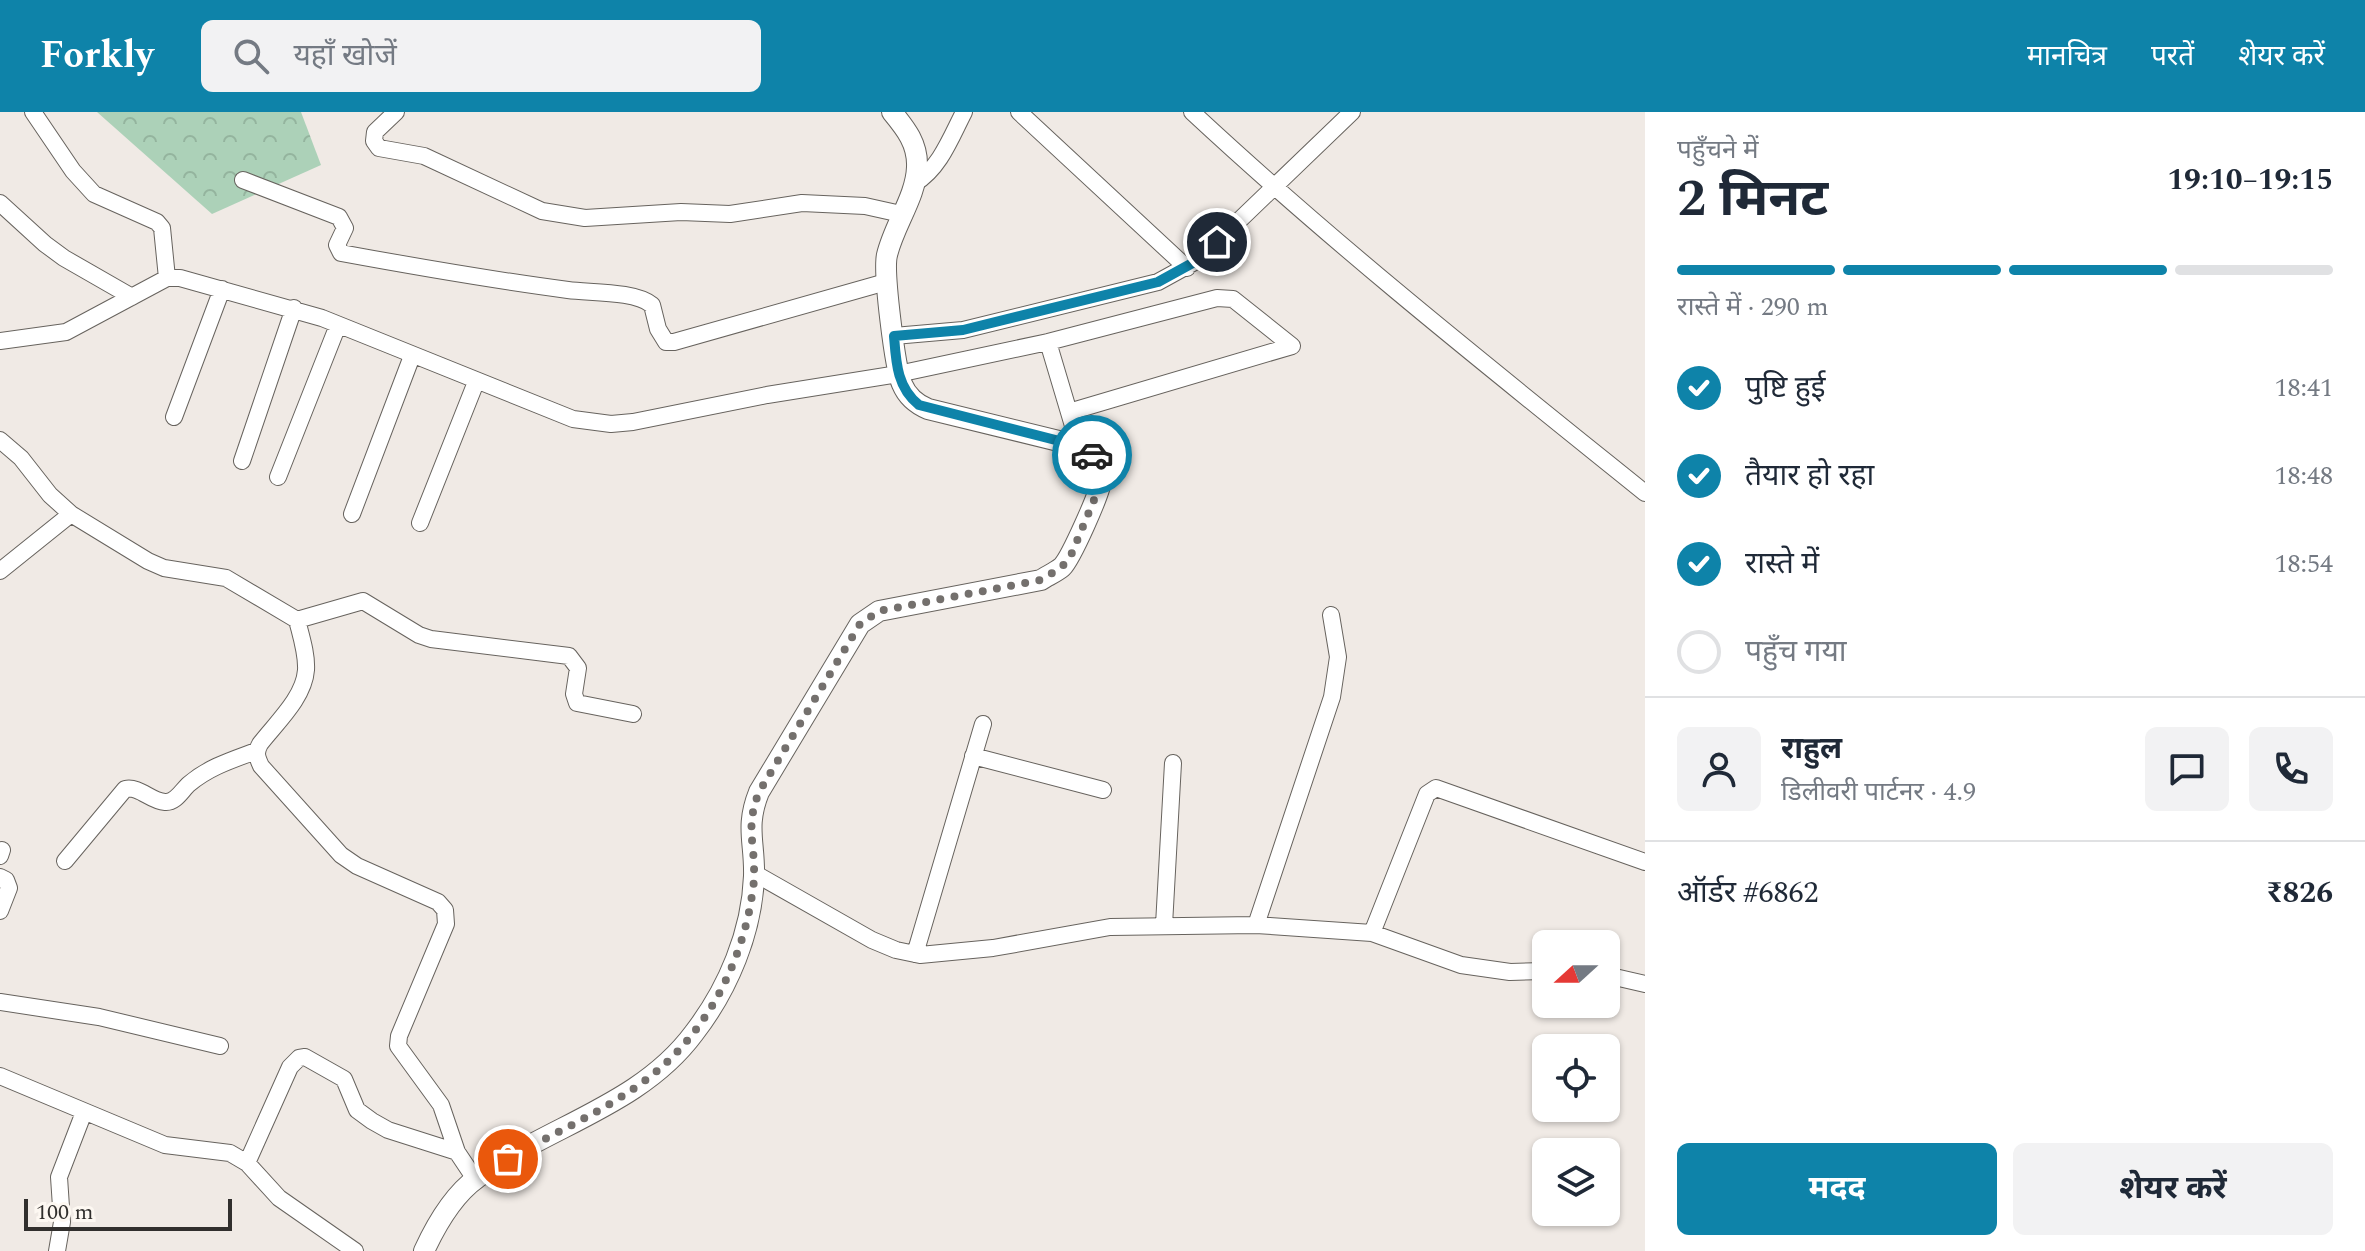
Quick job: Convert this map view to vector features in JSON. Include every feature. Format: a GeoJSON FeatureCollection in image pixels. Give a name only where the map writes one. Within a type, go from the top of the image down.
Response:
{"type":"FeatureCollection","features":[{"type":"Feature","properties":{"kind":"street"},"geometry":{"type":"LineString","coordinates":[[33,112],[73,171],[94,194],[157,222],[162,228],[167,278]]}},
{"type":"Feature","properties":{"kind":"street"},"geometry":{"type":"LineString","coordinates":[[396,112],[375,132],[374,141],[379,148],[424,156],[515,201],[561,215],[585,218],[681,212],[730,214],[802,203],[865,206],[901,214]]}},
{"type":"Feature","properties":{"kind":"street"},"geometry":{"type":"LineString","coordinates":[[424,1251],[435,1227],[475,1179],[635,1088],[686,1043],[708,1011],[740,951],[754,873],[750,820],[759,792],[860,624],[879,611],[1041,580],[1062,567],[1072,553],[1101,483],[1100,470],[1093,456],[1079,446],[928,409],[911,399],[898,370],[886,282],[886,259],[915,183],[917,167],[911,136],[892,112]]}},
{"type":"Feature","properties":{"kind":"street"},"geometry":{"type":"LineString","coordinates":[[915,183],[939,160],[964,112]]}},
{"type":"Feature","properties":{"kind":"street"},"geometry":{"type":"LineString","coordinates":[[1019,112],[1187,268]]}},
{"type":"Feature","properties":{"kind":"street"},"geometry":{"type":"LineString","coordinates":[[1192,112],[1273,187],[1495,373],[1645,493]]}},
{"type":"Feature","properties":{"kind":"street"},"geometry":{"type":"LineString","coordinates":[[894,340],[963,330],[1158,282],[1187,268],[1273,187],[1342,115]]}},
{"type":"Feature","properties":{"kind":"street"},"geometry":{"type":"LineString","coordinates":[[243,180],[339,217],[345,228],[337,245],[341,253],[495,279],[641,298],[652,305],[658,329],[666,342],[886,282]]}},
{"type":"Feature","properties":{"kind":"street"},"geometry":{"type":"LineString","coordinates":[[0,203],[64,258],[132,297]]}},
{"type":"Feature","properties":{"kind":"street"},"geometry":{"type":"LineString","coordinates":[[0,341],[66,332],[167,278],[180,278],[294,308],[573,419],[611,424],[1048,342],[1226,297],[1233,299],[1292,346],[1069,412]]}},
{"type":"Feature","properties":{"kind":"street"},"geometry":{"type":"LineString","coordinates":[[174,417],[222,289]]}},
{"type":"Feature","properties":{"kind":"street"},"geometry":{"type":"LineString","coordinates":[[242,461],[294,308]]}},
{"type":"Feature","properties":{"kind":"street"},"geometry":{"type":"LineString","coordinates":[[278,477],[338,325]]}},
{"type":"Feature","properties":{"kind":"street"},"geometry":{"type":"LineString","coordinates":[[1048,342],[1079,446]]}},
{"type":"Feature","properties":{"kind":"street"},"geometry":{"type":"LineString","coordinates":[[352,514],[412,356]]}},
{"type":"Feature","properties":{"kind":"street"},"geometry":{"type":"LineString","coordinates":[[420,523],[476,382]]}},
{"type":"Feature","properties":{"kind":"street"},"geometry":{"type":"LineString","coordinates":[[0,440],[11,447],[50,495],[71,514],[164,568],[226,578],[297,620],[363,601],[431,639],[569,656],[578,668],[574,694],[577,703],[633,714]]}},
{"type":"Feature","properties":{"kind":"street"},"geometry":{"type":"LineString","coordinates":[[0,571],[71,514]]}},
{"type":"Feature","properties":{"kind":"street"},"geometry":{"type":"LineString","coordinates":[[1256,925],[1332,697],[1338,657],[1331,615]]}},
{"type":"Feature","properties":{"kind":"street"},"geometry":{"type":"LineString","coordinates":[[65,861],[125,789],[135,789],[170,802],[193,780],[214,766],[256,751],[300,692],[304,682],[306,668],[297,620]]}},
{"type":"Feature","properties":{"kind":"street"},"geometry":{"type":"LineString","coordinates":[[915,954],[983,724]]}},
{"type":"Feature","properties":{"kind":"street"},"geometry":{"type":"LineString","coordinates":[[256,751],[261,766],[341,855],[357,866],[438,902],[445,910],[446,924],[399,1036],[398,1046],[441,1105],[457,1152],[475,1179]]}},
{"type":"Feature","properties":{"kind":"street"},"geometry":{"type":"LineString","coordinates":[[973,756],[1103,790]]}},
{"type":"Feature","properties":{"kind":"street"},"geometry":{"type":"LineString","coordinates":[[1164,925],[1173,763]]}},
{"type":"Feature","properties":{"kind":"street"},"geometry":{"type":"LineString","coordinates":[[1372,933],[1427,794],[1436,788],[1645,862]]}},
{"type":"Feature","properties":{"kind":"street"},"geometry":{"type":"LineString","coordinates":[[754,873],[872,940],[915,954],[993,948],[1110,927],[1256,925],[1372,933],[1461,965],[1510,972],[1532,971]]}},
{"type":"Feature","properties":{"kind":"street"},"geometry":{"type":"LineString","coordinates":[[0,877],[6,880],[9,888],[0,911]]}},
{"type":"Feature","properties":{"kind":"street"},"geometry":{"type":"LineString","coordinates":[[1620,978],[1645,984]]}},
{"type":"Feature","properties":{"kind":"street"},"geometry":{"type":"LineString","coordinates":[[0,1002],[99,1017],[220,1046]]}},
{"type":"Feature","properties":{"kind":"street"},"geometry":{"type":"LineString","coordinates":[[247,1163],[290,1067],[299,1058],[305,1057],[344,1079],[357,1110],[372,1121],[388,1130],[457,1152]]}},
{"type":"Feature","properties":{"kind":"street"},"geometry":{"type":"LineString","coordinates":[[0,1076],[165,1145],[230,1153],[247,1163],[279,1198],[355,1251]]}},
{"type":"Feature","properties":{"kind":"street"},"geometry":{"type":"LineString","coordinates":[[57,1251],[62,1222],[59,1177],[84,1112]]}},
{"type":"Feature","properties":{"kind":"green space"},"geometry":{"type":"Polygon","coordinates":[[[97,112],[301,112],[321,165],[212,214],[97,112]]]}},
{"type":"Feature","properties":{"kind":"way so far"},"geometry":{"type":"LineString","coordinates":[[508,1159],[635,1088],[670,1060],[694,1034],[740,951],[753,889],[750,820],[759,792],[860,624],[879,611],[1041,580],[1062,567],[1072,553],[1101,483],[1100,470],[1092,455]]}},
{"type":"Feature","properties":{"kind":"route"},"geometry":{"type":"LineString","coordinates":[[1092,455],[1079,446],[919,405],[911,399],[902,384],[894,336],[963,330],[1158,282],[1198,260],[1217,242]]}}]}
